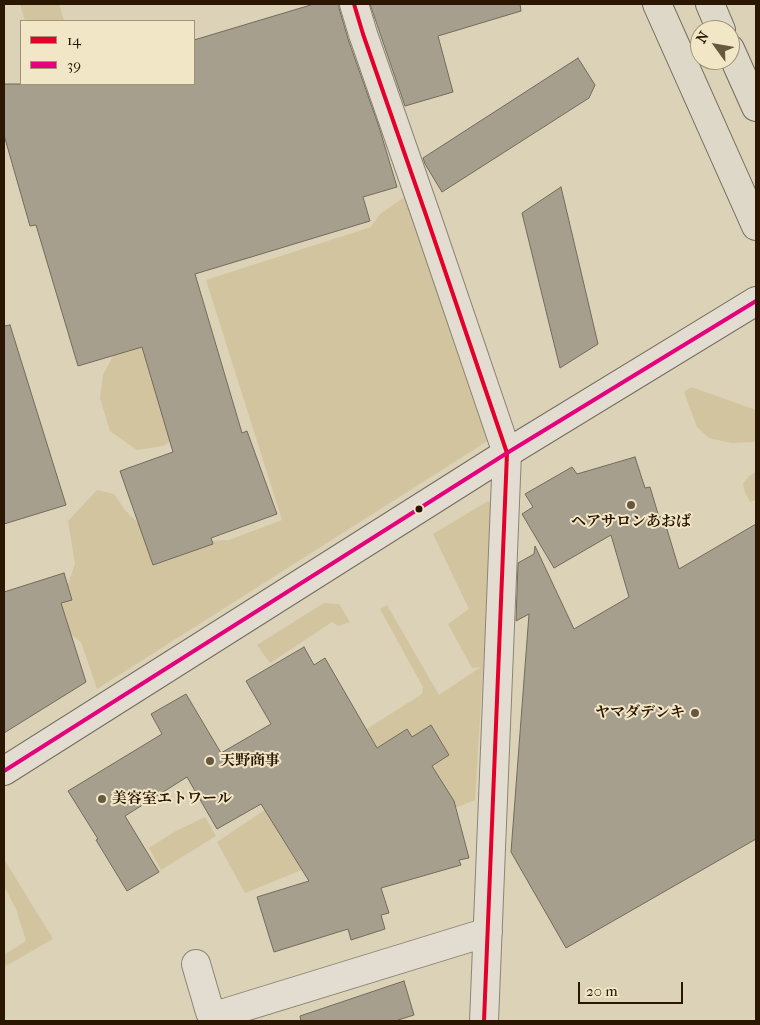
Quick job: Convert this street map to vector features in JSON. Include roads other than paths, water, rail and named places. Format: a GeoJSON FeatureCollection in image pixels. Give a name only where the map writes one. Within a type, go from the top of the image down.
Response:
{"type":"FeatureCollection","features":[{"type":"Feature","properties":{"kind":"main road"},"geometry":{"type":"LineString","coordinates":[[657,4],[756,226]]}},
{"type":"Feature","properties":{"kind":"main road"},"geometry":{"type":"LineString","coordinates":[[710,4],[717,20]]}},
{"type":"Feature","properties":{"kind":"main road"},"geometry":{"type":"LineString","coordinates":[[739,70],[756,107]]}},
{"type":"Feature","properties":{"kind":"street"},"geometry":{"type":"LineString","coordinates":[[354,4],[507,453],[484,1021]]}},
{"type":"Feature","properties":{"kind":"street"},"geometry":{"type":"LineString","coordinates":[[4,771],[507,453],[756,301]]}},
{"type":"Feature","properties":{"kind":"street"},"geometry":{"type":"LineString","coordinates":[[196,964],[210,1012],[218,1015],[488,932]]}},
{"type":"Feature","properties":{"kind":"place","name":"ヘアサロンあおば"},"geometry":{"type":"Point","coordinates":[631,505]}},
{"type":"Feature","properties":{"kind":"place","name":"ヤマダデンキ"},"geometry":{"type":"Point","coordinates":[695,713]}},
{"type":"Feature","properties":{"kind":"place","name":"天野商事"},"geometry":{"type":"Point","coordinates":[210,761]}},
{"type":"Feature","properties":{"kind":"place","name":"美容室エトワール"},"geometry":{"type":"Point","coordinates":[102,799]}}]}
